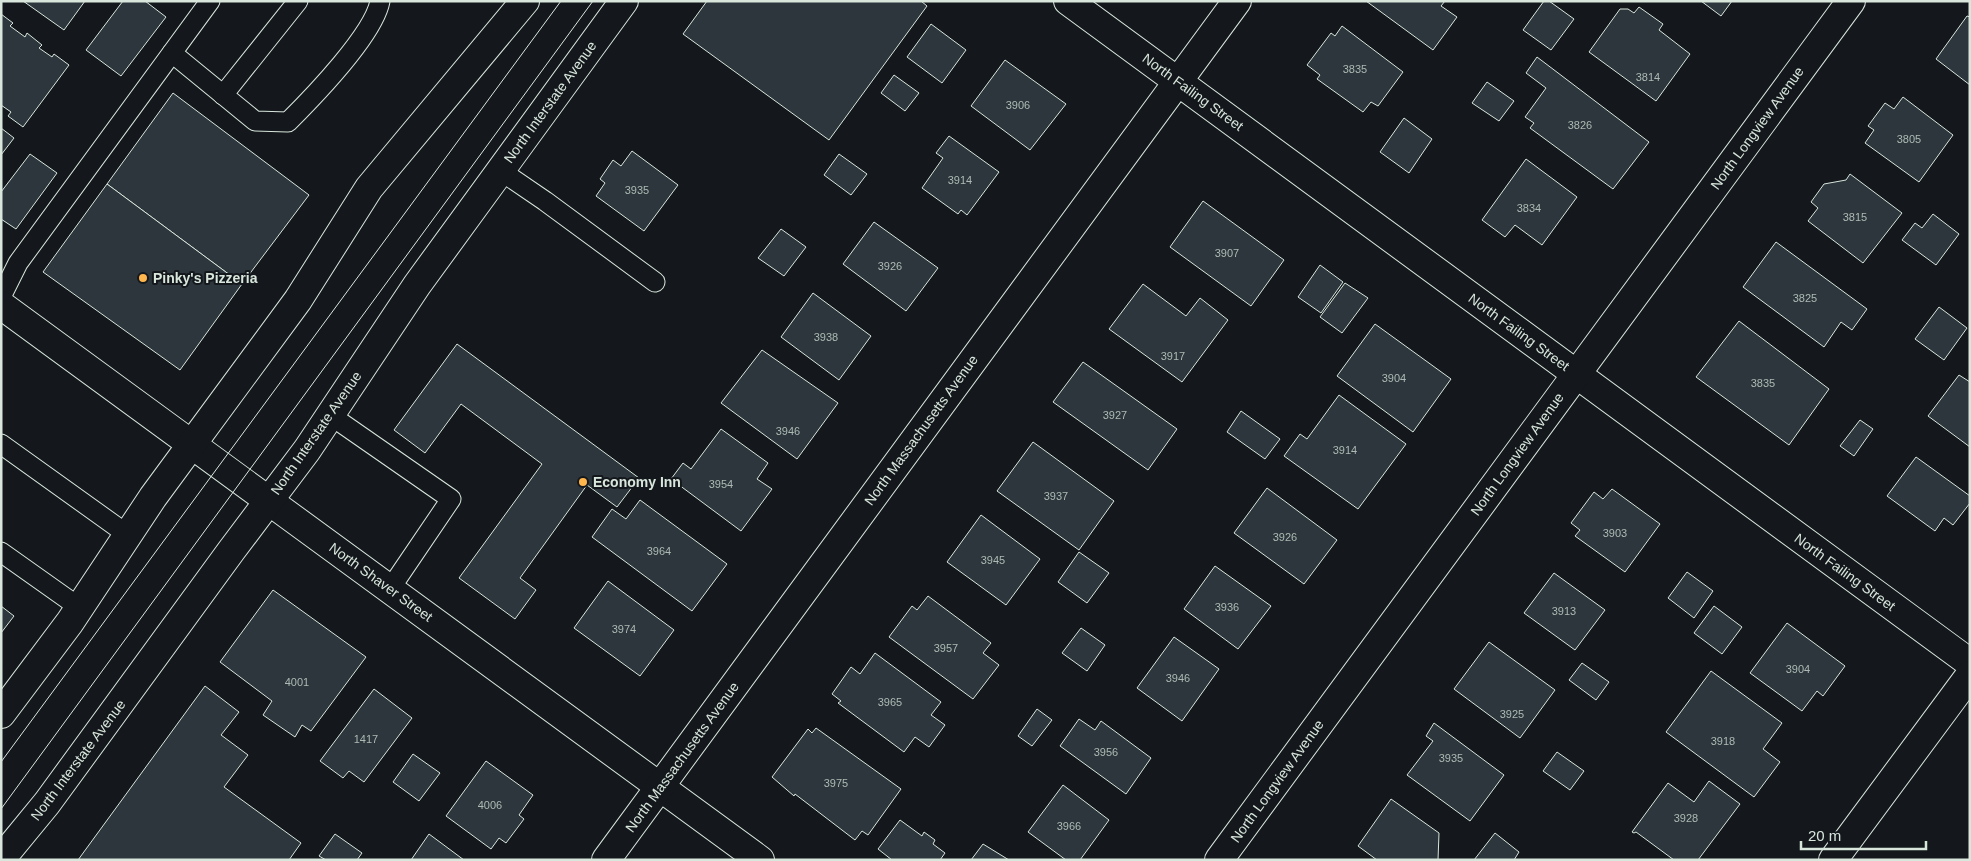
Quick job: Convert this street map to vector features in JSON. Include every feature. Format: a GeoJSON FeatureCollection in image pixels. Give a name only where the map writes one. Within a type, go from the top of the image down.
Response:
{"type":"FeatureCollection","features":[{"type":"Feature","properties":{"kind":"street"},"geometry":{"type":"LineString","coordinates":[[1,714],[80,608],[128,535],[192,444],[298,300],[369,188],[525,1]]}},
{"type":"Feature","properties":{"kind":"street","name":"North Interstate Avenue"},"geometry":{"type":"LineString","coordinates":[[1,859],[47,803],[307,450],[417,285],[624,1]]}},
{"type":"Feature","properties":{"kind":"street","name":"North Failing Street"},"geometry":{"type":"LineString","coordinates":[[1068,1],[1970,663]]}},
{"type":"Feature","properties":{"kind":"street","name":"North Massachusetts Avenue"},"geometry":{"type":"LineString","coordinates":[[606,860],[1237,1]]}},
{"type":"Feature","properties":{"kind":"street","name":"North Longview Avenue"},"geometry":{"type":"LineString","coordinates":[[1219,860],[1851,1]]}},
{"type":"Feature","properties":{"kind":"street","name":"North Shaver Street"},"geometry":{"type":"LineString","coordinates":[[1,305],[760,860]]}},
{"type":"Feature","properties":{"kind":"street"},"geometry":{"type":"LineString","coordinates":[[1833,860],[1970,675]]}},
{"type":"Feature","properties":{"kind":"lane"},"geometry":{"type":"LineString","coordinates":[[1,297],[18,263],[210,1]]}},
{"type":"Feature","properties":{"kind":"lane"},"geometry":{"type":"LineString","coordinates":[[223,95],[298,1]]}},
{"type":"Feature","properties":{"kind":"lane"},"geometry":{"type":"LineString","coordinates":[[172,53],[256,121],[288,122],[324,87],[367,30],[380,1]]}},
{"type":"Feature","properties":{"kind":"lane"},"geometry":{"type":"LineString","coordinates":[[500,171],[546,201],[655,282]]}},
{"type":"Feature","properties":{"kind":"lane"},"geometry":{"type":"LineString","coordinates":[[330,415],[452,499],[390,589]]}},
{"type":"Feature","properties":{"kind":"lane"},"geometry":{"type":"LineString","coordinates":[[1,444],[128,535]]}},
{"type":"Feature","properties":{"kind":"lane"},"geometry":{"type":"LineString","coordinates":[[1,552],[80,608]]}},
{"type":"Feature","properties":{"kind":"building"},"geometry":{"type":"Polygon","coordinates":[[[23,1],[85,1],[64,30],[23,1]]]}},
{"type":"Feature","properties":{"kind":"building"},"geometry":{"type":"Polygon","coordinates":[[[123,1],[145,1],[166,17],[121,76],[86,50],[123,1]]]}},
{"type":"Feature","properties":{"kind":"building"},"geometry":{"type":"Polygon","coordinates":[[[707,1],[921,1],[927,6],[829,140],[683,34],[707,1]]]}},
{"type":"Feature","properties":{"kind":"building"},"geometry":{"type":"Polygon","coordinates":[[[1366,1],[1445,1],[1441,6],[1457,17],[1433,50],[1366,1]]]}},
{"type":"Feature","properties":{"kind":"building"},"geometry":{"type":"Polygon","coordinates":[[[1544,1],[1549,1],[1574,19],[1551,50],[1523,30],[1544,1]]]}},
{"type":"Feature","properties":{"kind":"building"},"geometry":{"type":"Polygon","coordinates":[[[1701,1],[1732,1],[1721,16],[1701,1]]]}},
{"type":"Feature","properties":{"kind":"building"},"geometry":{"type":"Polygon","coordinates":[[[1639,7],[1663,24],[1659,30],[1690,54],[1656,101],[1589,52],[1620,9],[1628,9],[1634,13],[1639,7]]]}},
{"type":"Feature","properties":{"kind":"building"},"geometry":{"type":"Polygon","coordinates":[[[1,14],[13,23],[10,26],[25,37],[27,33],[42,45],[39,48],[52,57],[54,54],[69,65],[23,127],[8,116],[11,112],[1,105],[1,14]]]}},
{"type":"Feature","properties":{"kind":"building"},"geometry":{"type":"Polygon","coordinates":[[[1967,16],[1970,17],[1970,85],[1936,59],[1967,16]]]}},
{"type":"Feature","properties":{"kind":"building"},"geometry":{"type":"Polygon","coordinates":[[[931,24],[966,50],[942,83],[907,57],[931,24]]]}},
{"type":"Feature","properties":{"kind":"building"},"geometry":{"type":"Polygon","coordinates":[[[1342,26],[1403,72],[1378,106],[1371,102],[1363,112],[1317,79],[1320,75],[1307,65],[1331,33],[1335,36],[1342,26]]]}},
{"type":"Feature","properties":{"kind":"building"},"geometry":{"type":"Polygon","coordinates":[[[1537,57],[1649,142],[1613,189],[1530,128],[1534,123],[1525,117],[1546,88],[1526,73],[1537,57]]]}},
{"type":"Feature","properties":{"kind":"building"},"geometry":{"type":"Polygon","coordinates":[[[1005,60],[1066,104],[1030,150],[971,106],[1005,60]]]}},
{"type":"Feature","properties":{"kind":"building"},"geometry":{"type":"Polygon","coordinates":[[[894,75],[919,93],[905,111],[881,93],[894,75]]]}},
{"type":"Feature","properties":{"kind":"building"},"geometry":{"type":"Polygon","coordinates":[[[1487,82],[1514,101],[1499,121],[1472,103],[1487,82]]]}},
{"type":"Feature","properties":{"kind":"building"},"geometry":{"type":"Polygon","coordinates":[[[173,93],[309,195],[242,284],[107,184],[173,93]]]}},
{"type":"Feature","properties":{"kind":"building"},"geometry":{"type":"Polygon","coordinates":[[[1903,97],[1953,135],[1919,182],[1865,143],[1874,130],[1868,126],[1885,103],[1894,109],[1903,97]]]}},
{"type":"Feature","properties":{"kind":"building"},"geometry":{"type":"Polygon","coordinates":[[[1404,118],[1432,139],[1409,173],[1380,152],[1404,118]]]}},
{"type":"Feature","properties":{"kind":"building"},"geometry":{"type":"Polygon","coordinates":[[[1,128],[14,138],[1,155],[1,128]]]}},
{"type":"Feature","properties":{"kind":"building"},"geometry":{"type":"Polygon","coordinates":[[[949,136],[999,172],[967,215],[961,210],[958,214],[922,188],[943,158],[936,153],[949,136]]]}},
{"type":"Feature","properties":{"kind":"building"},"geometry":{"type":"Polygon","coordinates":[[[632,151],[678,185],[644,231],[596,196],[605,183],[600,179],[613,160],[621,166],[632,151]]]}},
{"type":"Feature","properties":{"kind":"building"},"geometry":{"type":"Polygon","coordinates":[[[30,154],[57,173],[16,229],[1,219],[1,192],[30,154]]]}},
{"type":"Feature","properties":{"kind":"building"},"geometry":{"type":"Polygon","coordinates":[[[839,154],[867,174],[851,195],[824,175],[839,154]]]}},
{"type":"Feature","properties":{"kind":"building"},"geometry":{"type":"Polygon","coordinates":[[[1526,159],[1577,197],[1542,245],[1515,225],[1505,237],[1482,220],[1526,159]]]}},
{"type":"Feature","properties":{"kind":"building"},"geometry":{"type":"Polygon","coordinates":[[[1850,174],[1902,213],[1863,263],[1808,221],[1818,208],[1811,202],[1824,184],[1846,180],[1850,174]]]}},
{"type":"Feature","properties":{"kind":"building","name":"Pinky's Pizzeria"},"geometry":{"type":"Polygon","coordinates":[[[107,184],[242,284],[180,370],[43,272],[107,184]]]}},
{"type":"Feature","properties":{"kind":"building"},"geometry":{"type":"Polygon","coordinates":[[[1203,201],[1284,260],[1251,306],[1170,247],[1203,201]]]}},
{"type":"Feature","properties":{"kind":"building"},"geometry":{"type":"Polygon","coordinates":[[[1933,214],[1959,234],[1936,265],[1902,240],[1915,223],[1922,228],[1933,214]]]}},
{"type":"Feature","properties":{"kind":"building"},"geometry":{"type":"Polygon","coordinates":[[[874,222],[938,268],[906,311],[843,264],[874,222]]]}},
{"type":"Feature","properties":{"kind":"building"},"geometry":{"type":"Polygon","coordinates":[[[781,229],[806,247],[784,276],[758,258],[781,229]]]}},
{"type":"Feature","properties":{"kind":"building"},"geometry":{"type":"Polygon","coordinates":[[[1776,242],[1867,309],[1852,330],[1841,322],[1824,347],[1743,287],[1776,242]]]}},
{"type":"Feature","properties":{"kind":"building"},"geometry":{"type":"Polygon","coordinates":[[[1320,265],[1343,282],[1321,313],[1298,297],[1320,265]]]}},
{"type":"Feature","properties":{"kind":"building"},"geometry":{"type":"Polygon","coordinates":[[[1345,283],[1368,298],[1342,333],[1320,317],[1345,283]]]}},
{"type":"Feature","properties":{"kind":"building"},"geometry":{"type":"Polygon","coordinates":[[[1143,284],[1186,316],[1200,298],[1228,320],[1182,382],[1109,329],[1143,284]]]}},
{"type":"Feature","properties":{"kind":"building"},"geometry":{"type":"Polygon","coordinates":[[[813,293],[871,336],[839,380],[781,337],[813,293]]]}},
{"type":"Feature","properties":{"kind":"building"},"geometry":{"type":"Polygon","coordinates":[[[1939,307],[1967,328],[1944,360],[1915,339],[1939,307]]]}},
{"type":"Feature","properties":{"kind":"building"},"geometry":{"type":"Polygon","coordinates":[[[1739,321],[1829,389],[1789,445],[1696,377],[1739,321]]]}},
{"type":"Feature","properties":{"kind":"building"},"geometry":{"type":"Polygon","coordinates":[[[1375,324],[1451,379],[1413,432],[1337,376],[1375,324]]]}},
{"type":"Feature","properties":{"kind":"building","name":"Economy Inn"},"geometry":{"type":"Polygon","coordinates":[[[457,344],[639,478],[617,507],[587,485],[520,578],[536,590],[515,619],[459,578],[542,464],[461,404],[425,453],[394,430],[457,344]]]}},
{"type":"Feature","properties":{"kind":"building"},"geometry":{"type":"Polygon","coordinates":[[[762,350],[838,403],[797,459],[721,403],[762,350]]]}},
{"type":"Feature","properties":{"kind":"building"},"geometry":{"type":"Polygon","coordinates":[[[1083,362],[1177,429],[1148,470],[1053,402],[1083,362]]]}},
{"type":"Feature","properties":{"kind":"building"},"geometry":{"type":"Polygon","coordinates":[[[1959,375],[1970,382],[1970,447],[1928,416],[1959,375]]]}},
{"type":"Feature","properties":{"kind":"building"},"geometry":{"type":"Polygon","coordinates":[[[1339,395],[1406,444],[1358,509],[1284,456],[1300,434],[1307,439],[1339,395]]]}},
{"type":"Feature","properties":{"kind":"building"},"geometry":{"type":"Polygon","coordinates":[[[1241,411],[1280,439],[1265,459],[1227,432],[1241,411]]]}},
{"type":"Feature","properties":{"kind":"building"},"geometry":{"type":"Polygon","coordinates":[[[1860,420],[1873,429],[1854,456],[1840,446],[1860,420]]]}},
{"type":"Feature","properties":{"kind":"building"},"geometry":{"type":"Polygon","coordinates":[[[721,429],[768,463],[757,479],[772,489],[741,531],[671,479],[683,463],[691,469],[721,429]]]}},
{"type":"Feature","properties":{"kind":"building"},"geometry":{"type":"Polygon","coordinates":[[[1033,442],[1114,501],[1079,550],[997,491],[1033,442]]]}},
{"type":"Feature","properties":{"kind":"building"},"geometry":{"type":"Polygon","coordinates":[[[1916,457],[1970,496],[1970,503],[1953,525],[1944,518],[1935,531],[1887,496],[1916,457]]]}},
{"type":"Feature","properties":{"kind":"building"},"geometry":{"type":"Polygon","coordinates":[[[1267,488],[1337,540],[1304,584],[1234,533],[1267,488]]]}},
{"type":"Feature","properties":{"kind":"building"},"geometry":{"type":"Polygon","coordinates":[[[1612,489],[1660,524],[1625,572],[1575,536],[1580,530],[1571,523],[1594,492],[1603,499],[1612,489]]]}},
{"type":"Feature","properties":{"kind":"building"},"geometry":{"type":"Polygon","coordinates":[[[640,500],[727,564],[692,611],[592,537],[612,509],[626,519],[640,500]]]}},
{"type":"Feature","properties":{"kind":"building"},"geometry":{"type":"Polygon","coordinates":[[[981,515],[1040,559],[1006,605],[947,562],[981,515]]]}},
{"type":"Feature","properties":{"kind":"building"},"geometry":{"type":"Polygon","coordinates":[[[1079,552],[1109,573],[1087,603],[1058,582],[1079,552]]]}},
{"type":"Feature","properties":{"kind":"building"},"geometry":{"type":"Polygon","coordinates":[[[1215,566],[1271,606],[1238,649],[1184,609],[1215,566]]]}},
{"type":"Feature","properties":{"kind":"building"},"geometry":{"type":"Polygon","coordinates":[[[1687,572],[1713,591],[1694,618],[1668,598],[1687,572]]]}},
{"type":"Feature","properties":{"kind":"building"},"geometry":{"type":"Polygon","coordinates":[[[1554,573],[1605,610],[1575,650],[1524,613],[1554,573]]]}},
{"type":"Feature","properties":{"kind":"building"},"geometry":{"type":"Polygon","coordinates":[[[608,581],[674,630],[640,676],[574,628],[608,581]]]}},
{"type":"Feature","properties":{"kind":"building"},"geometry":{"type":"Polygon","coordinates":[[[273,590],[366,657],[311,731],[302,725],[295,737],[263,715],[272,701],[220,662],[273,590]]]}},
{"type":"Feature","properties":{"kind":"building"},"geometry":{"type":"Polygon","coordinates":[[[928,596],[991,643],[983,653],[999,665],[973,699],[889,637],[912,606],[917,610],[928,596]]]}},
{"type":"Feature","properties":{"kind":"building"},"geometry":{"type":"Polygon","coordinates":[[[1,606],[14,616],[1,633],[1,606]]]}},
{"type":"Feature","properties":{"kind":"building"},"geometry":{"type":"Polygon","coordinates":[[[1714,606],[1742,627],[1722,654],[1694,633],[1714,606]]]}},
{"type":"Feature","properties":{"kind":"building"},"geometry":{"type":"Polygon","coordinates":[[[1787,623],[1845,666],[1823,696],[1817,691],[1802,711],[1750,673],[1787,623]]]}},
{"type":"Feature","properties":{"kind":"building"},"geometry":{"type":"Polygon","coordinates":[[[1081,628],[1105,645],[1087,671],[1062,653],[1081,628]]]}},
{"type":"Feature","properties":{"kind":"building"},"geometry":{"type":"Polygon","coordinates":[[[1174,637],[1219,669],[1182,721],[1137,688],[1174,637]]]}},
{"type":"Feature","properties":{"kind":"building"},"geometry":{"type":"Polygon","coordinates":[[[1489,642],[1555,690],[1520,738],[1454,689],[1489,642]]]}},
{"type":"Feature","properties":{"kind":"building"},"geometry":{"type":"Polygon","coordinates":[[[875,653],[941,702],[931,715],[945,725],[929,747],[915,737],[904,752],[838,703],[841,701],[832,694],[851,667],[860,674],[875,653]]]}},
{"type":"Feature","properties":{"kind":"building"},"geometry":{"type":"Polygon","coordinates":[[[1582,663],[1609,682],[1596,700],[1569,680],[1582,663]]]}},
{"type":"Feature","properties":{"kind":"building"},"geometry":{"type":"Polygon","coordinates":[[[1711,671],[1782,723],[1763,749],[1780,762],[1754,797],[1666,732],[1711,671]]]}},
{"type":"Feature","properties":{"kind":"building"},"geometry":{"type":"Polygon","coordinates":[[[205,686],[239,712],[221,735],[248,755],[224,787],[301,843],[289,860],[78,860],[205,686]]]}},
{"type":"Feature","properties":{"kind":"building"},"geometry":{"type":"Polygon","coordinates":[[[374,689],[412,718],[364,782],[349,771],[343,778],[320,761],[374,689]]]}},
{"type":"Feature","properties":{"kind":"building"},"geometry":{"type":"Polygon","coordinates":[[[1037,709],[1052,720],[1032,746],[1018,736],[1037,709]]]}},
{"type":"Feature","properties":{"kind":"building"},"geometry":{"type":"Polygon","coordinates":[[[1079,719],[1095,730],[1101,721],[1151,758],[1126,794],[1060,746],[1079,719]]]}},
{"type":"Feature","properties":{"kind":"building"},"geometry":{"type":"Polygon","coordinates":[[[1434,723],[1504,775],[1470,821],[1407,775],[1433,741],[1426,736],[1434,723]]]}},
{"type":"Feature","properties":{"kind":"building"},"geometry":{"type":"Polygon","coordinates":[[[816,728],[901,789],[868,835],[862,831],[855,840],[795,794],[794,796],[772,777],[808,729],[812,733],[816,728]]]}},
{"type":"Feature","properties":{"kind":"building"},"geometry":{"type":"Polygon","coordinates":[[[1557,752],[1584,771],[1570,790],[1543,771],[1557,752]]]}},
{"type":"Feature","properties":{"kind":"building"},"geometry":{"type":"Polygon","coordinates":[[[413,754],[440,773],[419,801],[393,782],[413,754]]]}},
{"type":"Feature","properties":{"kind":"building"},"geometry":{"type":"Polygon","coordinates":[[[486,761],[533,795],[519,815],[524,819],[506,843],[499,838],[491,849],[446,816],[486,761]]]}},
{"type":"Feature","properties":{"kind":"building"},"geometry":{"type":"Polygon","coordinates":[[[1709,781],[1740,804],[1698,860],[1674,860],[1636,832],[1632,832],[1668,783],[1694,802],[1709,781]]]}},
{"type":"Feature","properties":{"kind":"building"},"geometry":{"type":"Polygon","coordinates":[[[1063,785],[1109,820],[1080,860],[1066,860],[1028,832],[1063,785]]]}},
{"type":"Feature","properties":{"kind":"building"},"geometry":{"type":"Polygon","coordinates":[[[1391,799],[1439,833],[1438,860],[1377,860],[1358,846],[1391,799]]]}},
{"type":"Feature","properties":{"kind":"building"},"geometry":{"type":"Polygon","coordinates":[[[900,820],[922,836],[924,832],[935,840],[933,844],[945,853],[940,860],[892,860],[878,849],[900,820]]]}},
{"type":"Feature","properties":{"kind":"building"},"geometry":{"type":"Polygon","coordinates":[[[1495,833],[1519,852],[1514,860],[1474,860],[1495,833]]]}},
{"type":"Feature","properties":{"kind":"building"},"geometry":{"type":"Polygon","coordinates":[[[335,834],[362,853],[357,860],[326,860],[319,856],[335,834]]]}},
{"type":"Feature","properties":{"kind":"building"},"geometry":{"type":"Polygon","coordinates":[[[429,834],[464,860],[411,860],[429,834]]]}},
{"type":"Feature","properties":{"kind":"building"},"geometry":{"type":"Polygon","coordinates":[[[983,844],[1009,860],[971,860],[983,844]]]}},
{"type":"Feature","properties":{"kind":"tram line"},"geometry":{"type":"LineString","coordinates":[[1,762],[561,1]]}},
{"type":"Feature","properties":{"kind":"tram line"},"geometry":{"type":"LineString","coordinates":[[1,809],[593,1]]}},
{"type":"Feature","properties":{"kind":"place","name":"Pinky's Pizzeria"},"geometry":{"type":"Point","coordinates":[143,278]}},
{"type":"Feature","properties":{"kind":"place","name":"Economy Inn"},"geometry":{"type":"Point","coordinates":[583,482]}}]}
